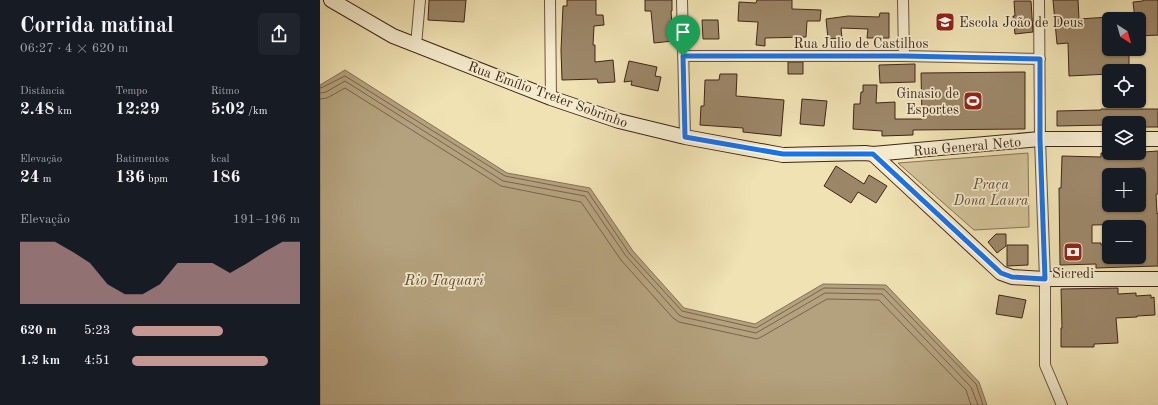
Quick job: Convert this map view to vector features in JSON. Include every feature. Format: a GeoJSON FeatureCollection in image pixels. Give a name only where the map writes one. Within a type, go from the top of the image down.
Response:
{"type":"FeatureCollection","features":[{"type":"Feature","properties":{"kind":"main road","name":"Rua Emílio Treter Sobrinho"},"geometry":{"type":"LineString","coordinates":[[331,0],[393,36],[551,98],[618,121],[685,137],[783,154],[873,154]]}},
{"type":"Feature","properties":{"kind":"main road","name":"Rua General Neto"},"geometry":{"type":"LineString","coordinates":[[873,154],[1040,139],[1102,139]]}},
{"type":"Feature","properties":{"kind":"main road"},"geometry":{"type":"LineString","coordinates":[[1146,139],[1158,139]]}},
{"type":"Feature","properties":{"kind":"main road"},"geometry":{"type":"LineString","coordinates":[[873,154],[1001,273],[1012,277],[1045,279],[1158,279]]}},
{"type":"Feature","properties":{"kind":"street"},"geometry":{"type":"LineString","coordinates":[[416,45],[420,0]]}},
{"type":"Feature","properties":{"kind":"street"},"geometry":{"type":"LineString","coordinates":[[550,0],[551,98]]}},
{"type":"Feature","properties":{"kind":"street"},"geometry":{"type":"LineString","coordinates":[[682,0],[685,137]]}},
{"type":"Feature","properties":{"kind":"street"},"geometry":{"type":"LineString","coordinates":[[903,0],[904,56]]}},
{"type":"Feature","properties":{"kind":"street"},"geometry":{"type":"LineString","coordinates":[[1039,0],[1040,139],[1045,279],[1046,365],[1062,405]]}},
{"type":"Feature","properties":{"kind":"street","name":"Rua Julio de Castilhos"},"geometry":{"type":"LineString","coordinates":[[683,56],[904,56],[1040,59]]}},
{"type":"Feature","properties":{"kind":"green space","name":"Praça Dona Laura"},"geometry":{"type":"Polygon","coordinates":[[[1028,153],[1029,227],[974,230],[898,163],[1028,153]]]}},
{"type":"Feature","properties":{"kind":"water","name":"Rio Taquari"},"geometry":{"type":"Polygon","coordinates":[[[345,70],[507,173],[590,188],[633,251],[684,308],[755,324],[823,284],[886,285],[979,382],[987,405],[320,405],[320,85],[345,70]]]}},
{"type":"Feature","properties":{"kind":"building"},"geometry":{"type":"Polygon","coordinates":[[[429,0],[466,0],[464,22],[428,20],[429,0]]]}},
{"type":"Feature","properties":{"kind":"building"},"geometry":{"type":"Polygon","coordinates":[[[567,0],[596,0],[596,15],[603,15],[604,25],[594,26],[593,45],[595,45],[595,62],[613,60],[615,82],[598,83],[597,79],[562,80],[561,50],[563,6],[567,6],[567,0]]]}},
{"type":"Feature","properties":{"kind":"building"},"geometry":{"type":"Polygon","coordinates":[[[645,0],[672,0],[671,11],[673,41],[654,43],[651,11],[645,11],[645,0]]]}},
{"type":"Feature","properties":{"kind":"building"},"geometry":{"type":"Polygon","coordinates":[[[757,0],[792,0],[792,9],[821,10],[820,21],[807,21],[806,37],[765,38],[765,46],[756,45],[758,22],[738,21],[739,2],[756,3],[757,0]]]}},
{"type":"Feature","properties":{"kind":"building"},"geometry":{"type":"Polygon","coordinates":[[[1053,0],[1078,0],[1079,19],[1102,17],[1102,56],[1129,56],[1129,64],[1102,64],[1102,74],[1069,76],[1068,43],[1057,44],[1053,0]]]}},
{"type":"Feature","properties":{"kind":"building"},"geometry":{"type":"Polygon","coordinates":[[[1158,0],[1158,35],[1146,36],[1146,12],[1134,12],[1133,2],[1158,0]]]}},
{"type":"Feature","properties":{"kind":"building"},"geometry":{"type":"Polygon","coordinates":[[[1014,1],[1031,1],[1033,32],[1015,34],[1013,16],[1015,16],[1014,1]]]}},
{"type":"Feature","properties":{"kind":"building"},"geometry":{"type":"Polygon","coordinates":[[[880,13],[889,13],[889,38],[867,38],[868,29],[841,28],[842,38],[828,39],[826,19],[848,16],[879,17],[880,13]]]}},
{"type":"Feature","properties":{"kind":"building"},"geometry":{"type":"Polygon","coordinates":[[[702,20],[718,20],[719,39],[703,39],[702,20]]]}},
{"type":"Feature","properties":{"kind":"building"},"geometry":{"type":"Polygon","coordinates":[[[629,61],[657,67],[655,76],[661,77],[658,91],[631,85],[632,81],[624,82],[629,61]]]}},
{"type":"Feature","properties":{"kind":"building"},"geometry":{"type":"Polygon","coordinates":[[[788,62],[803,62],[803,74],[788,74],[788,62]]]}},
{"type":"Feature","properties":{"kind":"building"},"geometry":{"type":"Polygon","coordinates":[[[915,64],[915,82],[880,83],[879,65],[915,64]]]}},
{"type":"Feature","properties":{"kind":"building","name":"Ginasio de Esportes"},"geometry":{"type":"Polygon","coordinates":[[[1025,72],[1025,129],[913,130],[913,135],[882,136],[882,131],[853,129],[854,104],[860,104],[863,85],[877,85],[876,103],[895,102],[895,119],[922,119],[921,73],[1025,72]]]}},
{"type":"Feature","properties":{"kind":"building"},"geometry":{"type":"Polygon","coordinates":[[[720,74],[737,74],[736,96],[784,100],[781,136],[743,132],[743,128],[700,125],[701,106],[704,106],[705,80],[719,80],[720,74]]]}},
{"type":"Feature","properties":{"kind":"building"},"geometry":{"type":"Polygon","coordinates":[[[802,99],[827,101],[824,126],[800,124],[802,99]]]}},
{"type":"Feature","properties":{"kind":"building"},"geometry":{"type":"Polygon","coordinates":[[[1158,109],[1158,127],[1146,127],[1146,116],[1102,116],[1102,125],[1057,126],[1057,111],[1158,109]]]}},
{"type":"Feature","properties":{"kind":"building"},"geometry":{"type":"Polygon","coordinates":[[[1158,151],[1158,194],[1156,194],[1157,214],[1158,213],[1158,266],[1096,268],[1096,264],[1060,265],[1059,188],[1061,188],[1062,156],[1101,157],[1101,153],[1102,160],[1146,160],[1146,152],[1158,151]]]}},
{"type":"Feature","properties":{"kind":"building"},"geometry":{"type":"Polygon","coordinates":[[[836,166],[864,184],[869,175],[887,186],[876,203],[858,192],[851,203],[824,186],[836,166]]]}},
{"type":"Feature","properties":{"kind":"building"},"geometry":{"type":"Polygon","coordinates":[[[996,234],[1006,234],[1006,246],[997,253],[988,242],[996,234]]]}},
{"type":"Feature","properties":{"kind":"building"},"geometry":{"type":"Polygon","coordinates":[[[1007,245],[1028,245],[1028,265],[1007,266],[1007,245]]]}},
{"type":"Feature","properties":{"kind":"building"},"geometry":{"type":"Polygon","coordinates":[[[1118,288],[1118,294],[1136,293],[1136,296],[1151,295],[1151,298],[1154,297],[1155,315],[1116,318],[1118,343],[1094,344],[1094,347],[1061,347],[1061,289],[1118,288]]]}},
{"type":"Feature","properties":{"kind":"building"},"geometry":{"type":"Polygon","coordinates":[[[999,295],[1026,300],[1022,318],[996,314],[999,295]]]}},
{"type":"Feature","properties":{"kind":"place","name":"Escola João de Deus"},"geometry":{"type":"Point","coordinates":[945,22]}},
{"type":"Feature","properties":{"kind":"place","name":"Ginasio de Esportes"},"geometry":{"type":"Point","coordinates":[973,101]}},
{"type":"Feature","properties":{"kind":"place","name":"Sicredi"},"geometry":{"type":"Point","coordinates":[1073,252]}},
{"type":"Feature","properties":{"kind":"route"},"geometry":{"type":"LineString","coordinates":[[683,56],[904,56],[1040,59],[1040,139],[1045,279],[1012,277],[1001,273],[991,266],[873,154],[783,154],[685,137],[683,56]]}}]}
